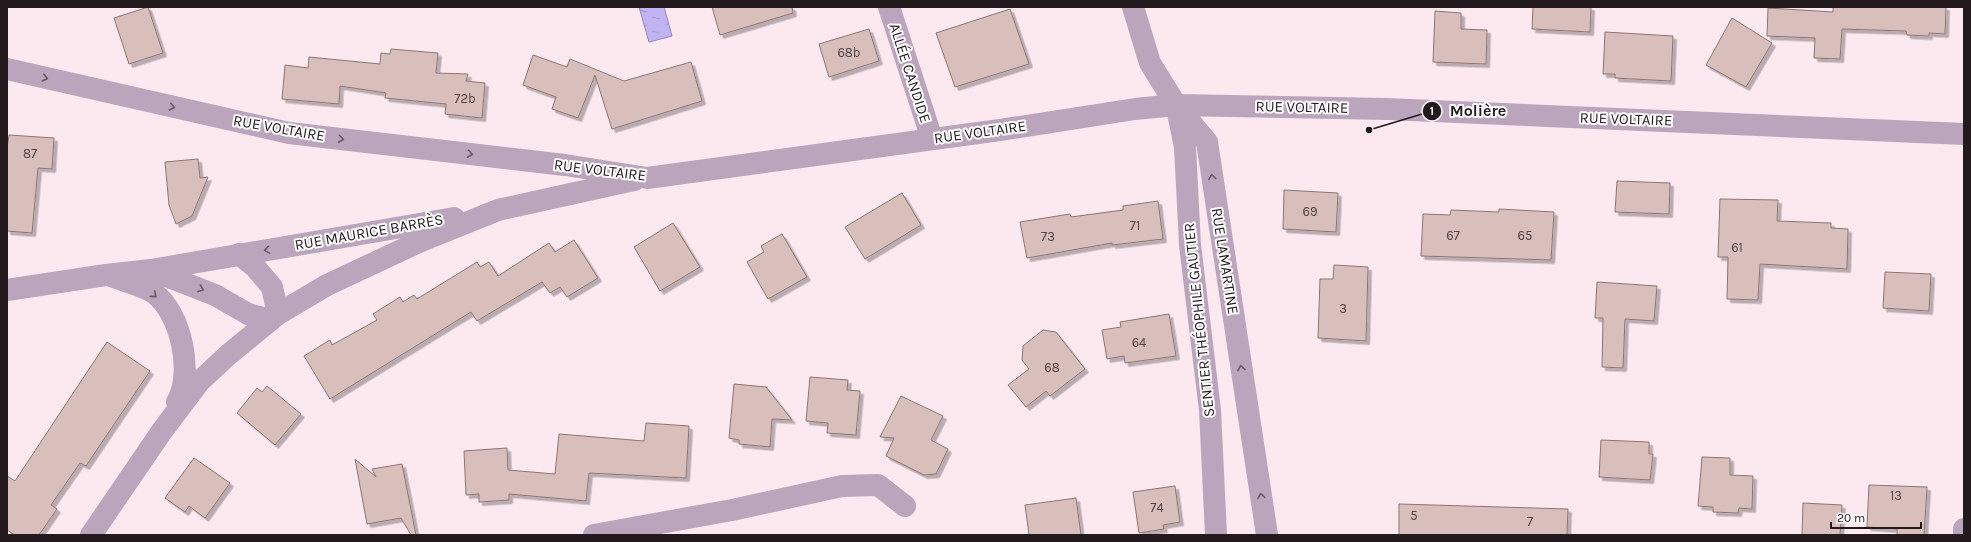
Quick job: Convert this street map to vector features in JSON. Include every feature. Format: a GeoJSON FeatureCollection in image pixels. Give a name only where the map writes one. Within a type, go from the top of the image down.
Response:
{"type":"FeatureCollection","features":[{"type":"Feature","properties":{"kind":"street","name":"ALLÉE CANDIDE"},"geometry":{"type":"LineString","coordinates":[[888,7],[932,139]]}},
{"type":"Feature","properties":{"kind":"street","name":"RUE LAMARTINE"},"geometry":{"type":"LineString","coordinates":[[1133,7],[1150,63],[1176,105],[1207,142],[1267,535]]}},
{"type":"Feature","properties":{"kind":"street","name":"RUE VOLTAIRE"},"geometry":{"type":"LineString","coordinates":[[7,70],[289,133],[565,165],[647,178],[932,139],[1135,109],[1176,105],[1387,109],[1964,134]]}},
{"type":"Feature","properties":{"kind":"street","name":"SENTIER THÉOPHILE GAUTIER"},"geometry":{"type":"LineString","coordinates":[[1176,105],[1185,147],[1190,245],[1210,410],[1216,535]]}},
{"type":"Feature","properties":{"kind":"street"},"geometry":{"type":"LineString","coordinates":[[97,533],[162,431],[199,382],[228,355],[275,317],[334,282],[421,241],[498,210],[647,178]]}},
{"type":"Feature","properties":{"kind":"street","name":"RUE MAURICE BARRÈS"},"geometry":{"type":"LineString","coordinates":[[7,290],[106,275],[151,270],[498,210]]}},
{"type":"Feature","properties":{"kind":"street"},"geometry":{"type":"LineString","coordinates":[[1188,219],[1218,216]]}},
{"type":"Feature","properties":{"kind":"street"},"geometry":{"type":"LineString","coordinates":[[239,254],[256,267],[272,287],[275,317]]}},
{"type":"Feature","properties":{"kind":"street","name":"RUE MAURICE BARRÈS"},"geometry":{"type":"LineString","coordinates":[[151,270],[215,295],[248,314],[275,317]]}},
{"type":"Feature","properties":{"kind":"street","name":"RUE MAURICE BARRÈS"},"geometry":{"type":"LineString","coordinates":[[106,275],[154,292],[172,314],[183,348],[185,378],[180,397],[162,431]]}},
{"type":"Feature","properties":{"kind":"street"},"geometry":{"type":"LineString","coordinates":[[594,535],[732,510],[842,486],[878,485],[905,506]]}},
{"type":"Feature","properties":{"kind":"street"},"geometry":{"type":"LineString","coordinates":[[1964,529],[1964,535]]}},
{"type":"Feature","properties":{"kind":"water"},"geometry":{"type":"Polygon","coordinates":[[[639,7],[664,7],[672,36],[649,42],[639,7]]]}},
{"type":"Feature","properties":{"kind":"building"},"geometry":{"type":"Polygon","coordinates":[[[148,7],[163,53],[129,64],[114,18],[148,7]]]}},
{"type":"Feature","properties":{"kind":"building"},"geometry":{"type":"Polygon","coordinates":[[[712,7],[792,7],[793,13],[720,35],[712,7]]]}},
{"type":"Feature","properties":{"kind":"building"},"geometry":{"type":"Polygon","coordinates":[[[1533,7],[1591,7],[1590,32],[1532,29],[1533,7]]]}},
{"type":"Feature","properties":{"kind":"building"},"geometry":{"type":"Polygon","coordinates":[[[1833,7],[1946,7],[1945,34],[1929,33],[1929,36],[1907,35],[1906,31],[1842,29],[1840,59],[1814,58],[1815,38],[1767,36],[1768,8],[1833,12],[1833,7]]]}},
{"type":"Feature","properties":{"kind":"building"},"geometry":{"type":"Polygon","coordinates":[[[1010,9],[1029,64],[955,87],[936,33],[1010,9]]]}},
{"type":"Feature","properties":{"kind":"building"},"geometry":{"type":"Polygon","coordinates":[[[1435,11],[1461,13],[1461,29],[1487,30],[1486,64],[1433,62],[1435,11]]]}},
{"type":"Feature","properties":{"kind":"building"},"geometry":{"type":"Polygon","coordinates":[[[1732,18],[1772,43],[1746,87],[1706,65],[1732,18]]]}},
{"type":"Feature","properties":{"kind":"building"},"geometry":{"type":"Polygon","coordinates":[[[869,29],[879,61],[829,77],[819,44],[869,29]]]}},
{"type":"Feature","properties":{"kind":"building"},"geometry":{"type":"Polygon","coordinates":[[[1605,32],[1673,36],[1671,81],[1615,78],[1615,74],[1603,74],[1605,32]]]}},
{"type":"Feature","properties":{"kind":"building"},"geometry":{"type":"Polygon","coordinates":[[[391,49],[438,53],[436,73],[468,74],[466,81],[485,83],[482,118],[445,114],[446,104],[385,98],[386,93],[340,86],[339,104],[282,99],[285,65],[308,68],[309,57],[380,64],[381,53],[390,54],[391,49]]]}},
{"type":"Feature","properties":{"kind":"building"},"geometry":{"type":"Polygon","coordinates":[[[533,55],[567,67],[570,59],[624,81],[691,62],[702,101],[612,129],[595,75],[578,118],[552,109],[556,97],[523,85],[533,55]]]}},
{"type":"Feature","properties":{"kind":"building"},"geometry":{"type":"Polygon","coordinates":[[[9,135],[54,138],[52,169],[38,168],[32,233],[7,231],[7,148],[9,135]]]}},
{"type":"Feature","properties":{"kind":"building"},"geometry":{"type":"Polygon","coordinates":[[[198,159],[200,178],[208,177],[192,216],[176,224],[169,205],[165,162],[198,159]]]}},
{"type":"Feature","properties":{"kind":"building"},"geometry":{"type":"Polygon","coordinates":[[[1617,181],[1670,183],[1669,214],[1615,212],[1617,181]]]}},
{"type":"Feature","properties":{"kind":"building"},"geometry":{"type":"Polygon","coordinates":[[[1284,190],[1338,193],[1336,232],[1283,229],[1284,190]]]}},
{"type":"Feature","properties":{"kind":"building"},"geometry":{"type":"Polygon","coordinates":[[[902,193],[921,225],[865,259],[845,227],[902,193]]]}},
{"type":"Feature","properties":{"kind":"building"},"geometry":{"type":"Polygon","coordinates":[[[1720,199],[1778,200],[1777,221],[1831,223],[1831,228],[1848,229],[1847,269],[1760,264],[1758,300],[1727,299],[1728,257],[1718,257],[1720,199]]]}},
{"type":"Feature","properties":{"kind":"building"},"geometry":{"type":"Polygon","coordinates":[[[1158,201],[1163,239],[1112,245],[1112,243],[1027,258],[1020,222],[1070,214],[1071,217],[1123,210],[1123,206],[1158,201]]]}},
{"type":"Feature","properties":{"kind":"building"},"geometry":{"type":"Polygon","coordinates":[[[1499,209],[1554,212],[1551,260],[1421,256],[1423,214],[1450,215],[1451,210],[1499,212],[1499,209]]]}},
{"type":"Feature","properties":{"kind":"building"},"geometry":{"type":"Polygon","coordinates":[[[673,223],[700,267],[660,291],[634,247],[673,223]]]}},
{"type":"Feature","properties":{"kind":"building"},"geometry":{"type":"Polygon","coordinates":[[[782,234],[807,277],[768,299],[747,262],[764,252],[761,246],[782,234]]]}},
{"type":"Feature","properties":{"kind":"building"},"geometry":{"type":"Polygon","coordinates":[[[574,240],[598,278],[567,297],[560,287],[550,293],[542,282],[477,321],[471,312],[330,399],[304,356],[330,340],[332,345],[377,320],[373,314],[400,297],[403,302],[414,295],[417,299],[477,262],[480,267],[489,262],[498,276],[549,243],[555,252],[574,240]]]}},
{"type":"Feature","properties":{"kind":"building"},"geometry":{"type":"Polygon","coordinates":[[[1334,265],[1368,267],[1366,341],[1318,338],[1320,279],[1333,279],[1334,265]]]}},
{"type":"Feature","properties":{"kind":"building"},"geometry":{"type":"Polygon","coordinates":[[[1885,272],[1931,274],[1929,311],[1883,308],[1885,272]]]}},
{"type":"Feature","properties":{"kind":"building"},"geometry":{"type":"Polygon","coordinates":[[[1597,282],[1657,286],[1654,321],[1625,319],[1623,368],[1602,367],[1603,318],[1595,318],[1597,282]]]}},
{"type":"Feature","properties":{"kind":"building"},"geometry":{"type":"Polygon","coordinates":[[[1169,314],[1176,356],[1125,363],[1124,356],[1107,359],[1102,330],[1121,327],[1120,322],[1169,314]]]}},
{"type":"Feature","properties":{"kind":"building"},"geometry":{"type":"Polygon","coordinates":[[[1043,330],[1056,332],[1085,369],[1050,396],[1046,391],[1026,407],[1008,385],[1029,369],[1022,360],[1023,346],[1043,330]]]}},
{"type":"Feature","properties":{"kind":"building"},"geometry":{"type":"Polygon","coordinates":[[[107,342],[150,371],[86,466],[80,463],[51,505],[57,509],[39,535],[15,535],[7,530],[7,476],[15,481],[107,342]]]}},
{"type":"Feature","properties":{"kind":"building"},"geometry":{"type":"Polygon","coordinates":[[[810,377],[848,380],[847,390],[860,391],[856,435],[827,433],[828,423],[806,421],[810,377]]]}},
{"type":"Feature","properties":{"kind":"building"},"geometry":{"type":"Polygon","coordinates":[[[734,384],[766,387],[792,420],[772,419],[770,447],[739,444],[739,440],[729,438],[734,384]]]}},
{"type":"Feature","properties":{"kind":"building"},"geometry":{"type":"Polygon","coordinates":[[[267,386],[301,414],[275,445],[237,413],[257,388],[262,392],[267,386]]]}},
{"type":"Feature","properties":{"kind":"building"},"geometry":{"type":"Polygon","coordinates":[[[901,396],[943,416],[931,440],[948,449],[936,474],[924,475],[886,456],[894,438],[880,437],[901,396]]]}},
{"type":"Feature","properties":{"kind":"building"},"geometry":{"type":"Polygon","coordinates":[[[646,423],[689,426],[686,478],[589,473],[586,501],[509,494],[509,500],[479,502],[479,494],[466,495],[464,451],[507,448],[508,470],[555,474],[559,434],[644,441],[646,423]]]}},
{"type":"Feature","properties":{"kind":"building"},"geometry":{"type":"Polygon","coordinates":[[[1601,440],[1649,442],[1649,454],[1653,454],[1650,480],[1599,477],[1601,440]]]}},
{"type":"Feature","properties":{"kind":"building"},"geometry":{"type":"Polygon","coordinates":[[[1702,457],[1730,458],[1730,475],[1753,476],[1752,509],[1739,508],[1738,513],[1713,512],[1713,507],[1698,506],[1702,457]]]}},
{"type":"Feature","properties":{"kind":"building"},"geometry":{"type":"Polygon","coordinates":[[[194,458],[230,483],[205,518],[189,506],[185,512],[165,498],[194,458]]]}},
{"type":"Feature","properties":{"kind":"building"},"geometry":{"type":"Polygon","coordinates":[[[355,459],[376,477],[372,469],[402,464],[416,535],[411,535],[401,518],[367,524],[355,459]]]}},
{"type":"Feature","properties":{"kind":"building"},"geometry":{"type":"Polygon","coordinates":[[[1869,485],[1927,487],[1924,535],[1897,535],[1897,529],[1867,527],[1869,485]]]}},
{"type":"Feature","properties":{"kind":"building"},"geometry":{"type":"Polygon","coordinates":[[[1175,486],[1180,522],[1163,525],[1164,529],[1139,533],[1133,492],[1175,486]]]}},
{"type":"Feature","properties":{"kind":"building"},"geometry":{"type":"Polygon","coordinates":[[[1076,498],[1081,535],[1029,535],[1025,505],[1076,498]]]}},
{"type":"Feature","properties":{"kind":"building"},"geometry":{"type":"Polygon","coordinates":[[[1803,503],[1842,505],[1840,535],[1802,535],[1803,503]]]}},
{"type":"Feature","properties":{"kind":"building"},"geometry":{"type":"Polygon","coordinates":[[[1399,504],[1568,509],[1567,535],[1399,535],[1399,504]]]}},
{"type":"Feature","properties":{"kind":"place","name":"Molière"},"geometry":{"type":"Point","coordinates":[1369,130]}}]}
